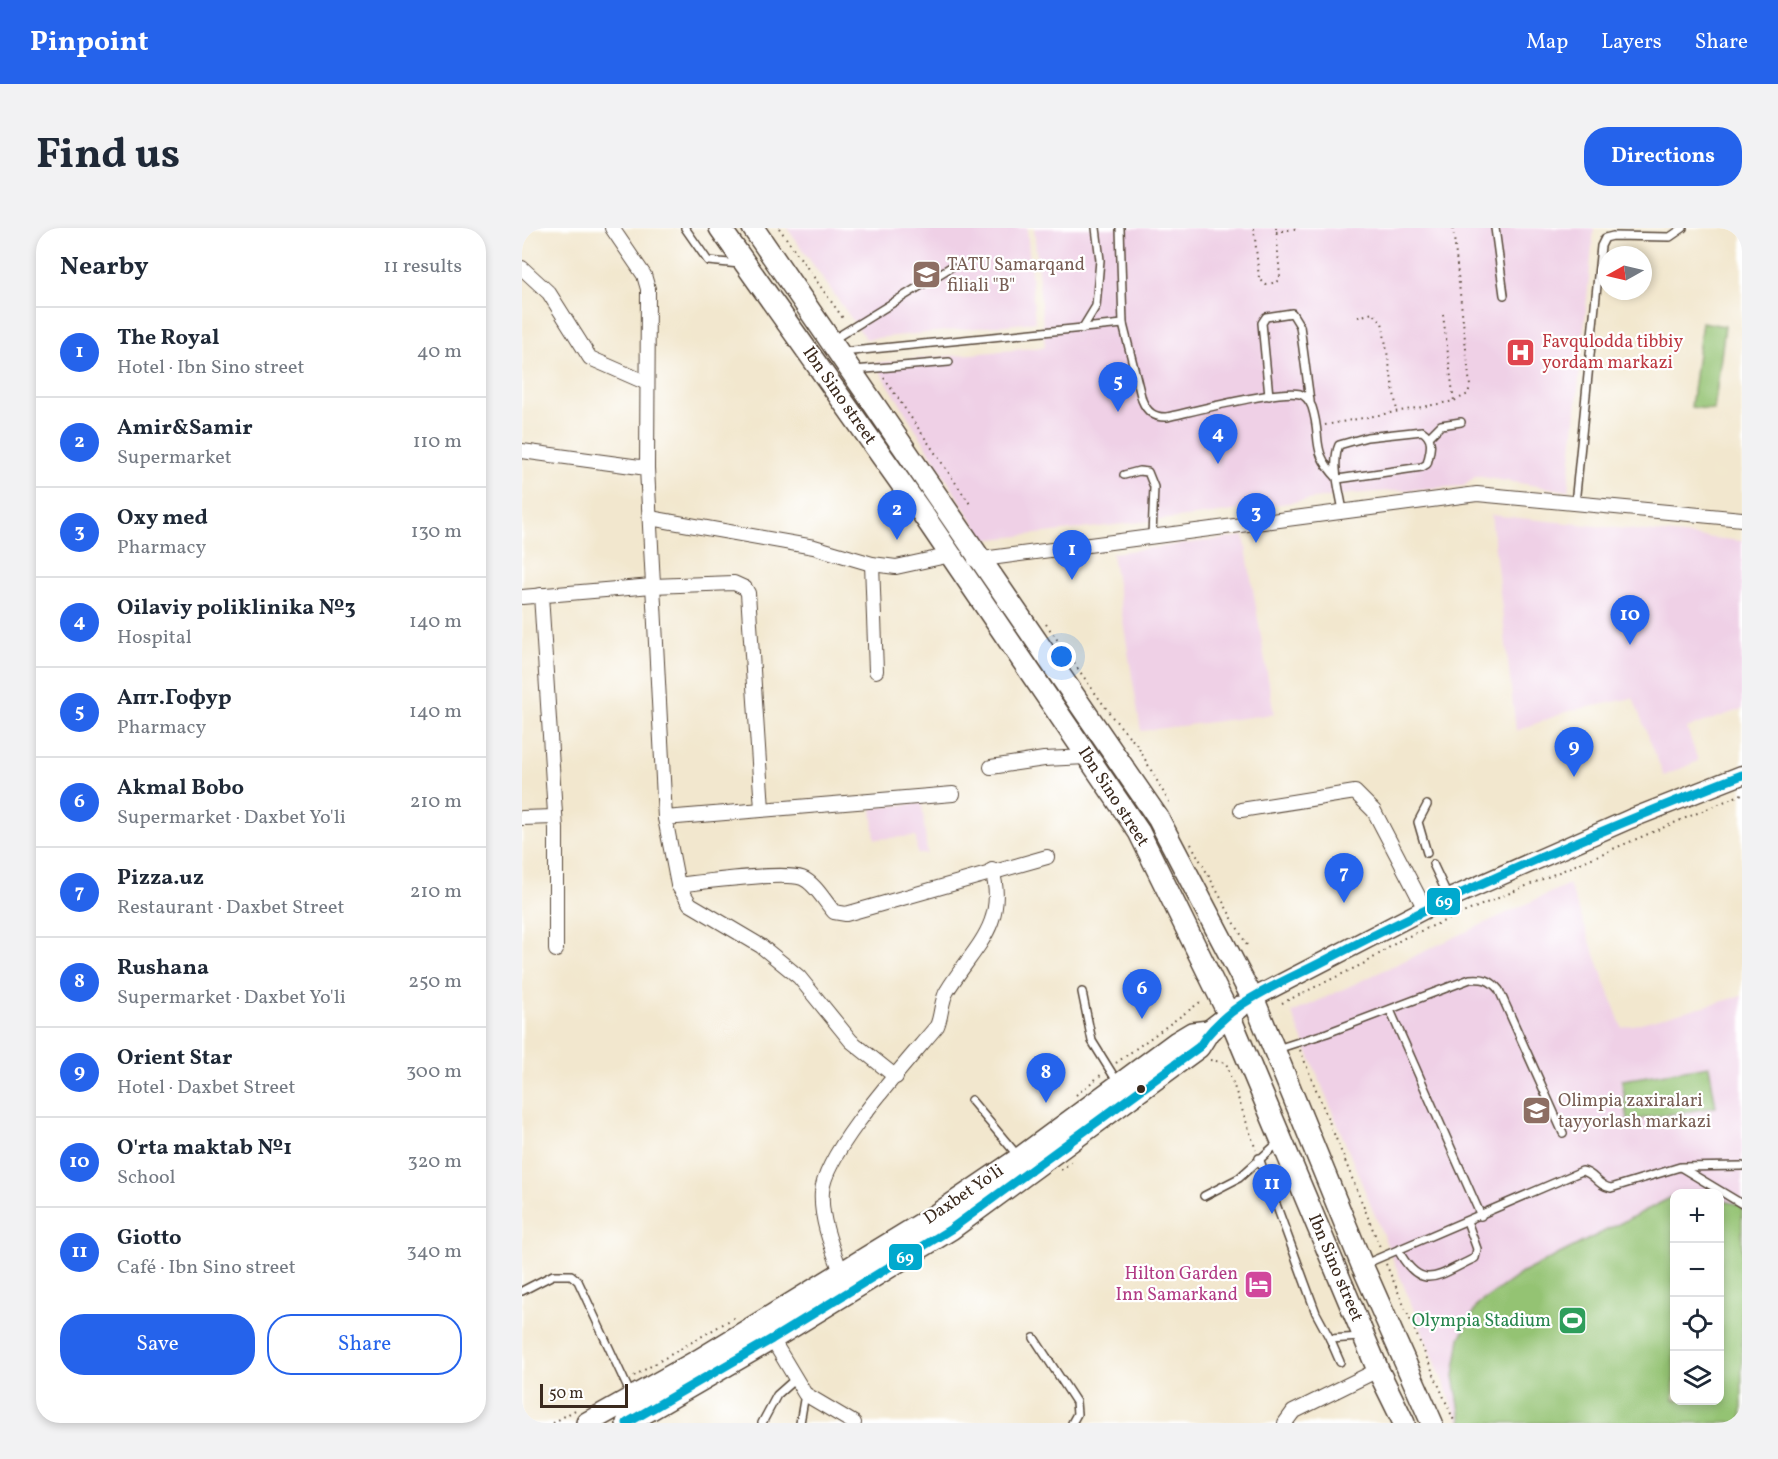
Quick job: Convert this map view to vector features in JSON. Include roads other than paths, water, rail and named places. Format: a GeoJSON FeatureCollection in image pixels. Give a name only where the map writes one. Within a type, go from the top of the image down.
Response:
{"type":"FeatureCollection","features":[{"type":"Feature","properties":{"kind":"main road","name":"Ibn Sino street"},"geometry":{"type":"LineString","coordinates":[[720,228],[951,555],[969,585],[1139,832],[1229,1015],[1378,1370],[1404,1423]]}},
{"type":"Feature","properties":{"kind":"main road","name":"Ibn Sino street"},"geometry":{"type":"LineString","coordinates":[[753,228],[1158,818],[1253,998],[1362,1265],[1432,1423]]}},
{"type":"Feature","properties":{"kind":"main road"},"geometry":{"type":"LineString","coordinates":[[1253,998],[1425,909],[1621,823],[1742,775]]}},
{"type":"Feature","properties":{"kind":"main road","name":"Daxbet Yo'li"},"geometry":{"type":"LineString","coordinates":[[627,1423],[772,1339],[951,1229],[1199,1047],[1209,1031],[1253,998]]}},
{"type":"Feature","properties":{"kind":"main road","name":"Daxbet Yo'li"},"geometry":{"type":"LineString","coordinates":[[586,1414],[628,1389],[699,1360],[936,1215],[1020,1158],[1113,1077],[1192,1033],[1209,1031]]}},
{"type":"Feature","properties":{"kind":"street"},"geometry":{"type":"LineString","coordinates":[[612,228],[644,275],[648,289],[647,468],[652,586],[665,818],[678,885],[690,904],[761,946],[799,977],[851,1041],[896,1077]]}},
{"type":"Feature","properties":{"kind":"street"},"geometry":{"type":"LineString","coordinates":[[522,267],[549,294],[590,358],[647,383]]}},
{"type":"Feature","properties":{"kind":"street"},"geometry":{"type":"LineString","coordinates":[[522,451],[647,468]]}},
{"type":"Feature","properties":{"kind":"street"},"geometry":{"type":"LineString","coordinates":[[650,518],[814,547],[872,564],[896,567],[951,555],[979,560],[1477,494],[1742,519]]}},
{"type":"Feature","properties":{"kind":"street"},"geometry":{"type":"LineString","coordinates":[[872,564],[876,671]]}},
{"type":"Feature","properties":{"kind":"street"},"geometry":{"type":"LineString","coordinates":[[522,597],[652,586],[734,583],[746,588],[762,808]]}},
{"type":"Feature","properties":{"kind":"street"},"geometry":{"type":"LineString","coordinates":[[541,595],[547,646],[555,817],[556,950]]}},
{"type":"Feature","properties":{"kind":"street"},"geometry":{"type":"LineString","coordinates":[[991,767],[1044,759],[1087,757]]}},
{"type":"Feature","properties":{"kind":"street"},"geometry":{"type":"LineString","coordinates":[[1241,810],[1355,792],[1374,811],[1425,909]]}},
{"type":"Feature","properties":{"kind":"street"},"geometry":{"type":"LineString","coordinates":[[665,818],[762,808],[953,794]]}},
{"type":"Feature","properties":{"kind":"street"},"geometry":{"type":"LineString","coordinates":[[522,818],[555,817]]}},
{"type":"Feature","properties":{"kind":"street"},"geometry":{"type":"LineString","coordinates":[[678,885],[753,878],[801,878],[809,883],[834,912],[846,914],[992,870],[1047,857]]}},
{"type":"Feature","properties":{"kind":"street"},"geometry":{"type":"LineString","coordinates":[[841,1272],[830,1242],[824,1209],[822,1192],[826,1173],[834,1156],[937,1026],[943,1012],[945,993],[976,951],[998,904],[997,887],[992,870]]}},
{"type":"Feature","properties":{"kind":"street"},"geometry":{"type":"LineString","coordinates":[[772,1339],[805,1394],[854,1423]]}},
{"type":"Feature","properties":{"kind":"street"},"geometry":{"type":"LineString","coordinates":[[1285,1423],[1293,1412],[1378,1370]]}},
{"type":"Feature","properties":{"kind":"lane"},"geometry":{"type":"LineString","coordinates":[[685,228],[708,261],[744,263]]}},
{"type":"Feature","properties":{"kind":"lane"},"geometry":{"type":"LineString","coordinates":[[1082,329],[1096,306],[1098,297],[1100,260],[1096,228]]}},
{"type":"Feature","properties":{"kind":"lane"},"geometry":{"type":"LineString","coordinates":[[1120,228],[1123,324],[1145,409],[1152,415],[1167,417],[1269,396],[1300,394],[1310,401]]}},
{"type":"Feature","properties":{"kind":"lane"},"geometry":{"type":"LineString","coordinates":[[1495,228],[1504,295]]}},
{"type":"Feature","properties":{"kind":"lane"},"geometry":{"type":"LineString","coordinates":[[1575,504],[1601,246],[1605,238],[1613,236],[1670,237],[1683,228]]}},
{"type":"Feature","properties":{"kind":"lane"},"geometry":{"type":"LineString","coordinates":[[836,347],[851,329],[951,267]]}},
{"type":"Feature","properties":{"kind":"lane"},"geometry":{"type":"LineString","coordinates":[[1269,396],[1262,323],[1266,317],[1292,313],[1300,326],[1320,459],[1338,479]]}},
{"type":"Feature","properties":{"kind":"lane"},"geometry":{"type":"LineString","coordinates":[[836,347],[1123,324]]}},
{"type":"Feature","properties":{"kind":"lane"},"geometry":{"type":"LineString","coordinates":[[851,370],[950,362]]}},
{"type":"Feature","properties":{"kind":"lane"},"geometry":{"type":"LineString","coordinates":[[1429,437],[1441,425],[1461,422]]}},
{"type":"Feature","properties":{"kind":"lane"},"geometry":{"type":"LineString","coordinates":[[1338,479],[1422,467],[1428,464],[1431,444],[1429,437],[1422,431],[1344,442],[1336,451],[1338,479],[1343,511]]}},
{"type":"Feature","properties":{"kind":"lane"},"geometry":{"type":"LineString","coordinates":[[1124,475],[1139,471],[1148,472],[1154,486],[1152,536]]}},
{"type":"Feature","properties":{"kind":"lane"},"geometry":{"type":"LineString","coordinates":[[1427,805],[1418,822],[1427,853]]}},
{"type":"Feature","properties":{"kind":"lane"},"geometry":{"type":"LineString","coordinates":[[1433,864],[1449,899]]}},
{"type":"Feature","properties":{"kind":"lane"},"geometry":{"type":"LineString","coordinates":[[1274,1050],[1297,1041],[1327,1034],[1470,979],[1483,978],[1491,981],[1499,990],[1563,1133]]}},
{"type":"Feature","properties":{"kind":"lane"},"geometry":{"type":"LineString","coordinates":[[1082,992],[1092,1041],[1113,1077]]}},
{"type":"Feature","properties":{"kind":"lane"},"geometry":{"type":"LineString","coordinates":[[1390,1010],[1480,1216]]}},
{"type":"Feature","properties":{"kind":"lane"},"geometry":{"type":"LineString","coordinates":[[972,1100],[1020,1158]]}},
{"type":"Feature","properties":{"kind":"lane"},"geometry":{"type":"LineString","coordinates":[[1204,1196],[1239,1178],[1282,1140]]}},
{"type":"Feature","properties":{"kind":"lane"},"geometry":{"type":"LineString","coordinates":[[1259,1158],[1316,1313],[1340,1362]]}},
{"type":"Feature","properties":{"kind":"lane"},"geometry":{"type":"LineString","coordinates":[[1362,1265],[1582,1171],[1591,1174],[1601,1185],[1611,1188],[1680,1167],[1742,1166]]}},
{"type":"Feature","properties":{"kind":"lane"},"geometry":{"type":"LineString","coordinates":[[1680,1167],[1742,1204]]}},
{"type":"Feature","properties":{"kind":"lane"},"geometry":{"type":"LineString","coordinates":[[1398,1250],[1414,1274],[1423,1278],[1435,1277],[1475,1258],[1477,1250],[1467,1221]]}},
{"type":"Feature","properties":{"kind":"lane"},"geometry":{"type":"LineString","coordinates":[[522,1291],[553,1275],[571,1275],[578,1281],[628,1389]]}},
{"type":"Feature","properties":{"kind":"lane"},"geometry":{"type":"LineString","coordinates":[[1330,1339],[1364,1337]]}},
{"type":"Feature","properties":{"kind":"lane"},"geometry":{"type":"LineString","coordinates":[[1034,1338],[1076,1402],[1077,1414],[1072,1423]]}},
{"type":"Feature","properties":{"kind":"lane"},"geometry":{"type":"LineString","coordinates":[[762,1423],[777,1395],[795,1378]]}},
{"type":"Feature","properties":{"kind":"lane"},"geometry":{"type":"LineString","coordinates":[[800,1423],[805,1394]]}},
{"type":"Feature","properties":{"kind":"place","name":"TATU Samarqand filiali \"B\""},"geometry":{"type":"Point","coordinates":[926,275]}},
{"type":"Feature","properties":{"kind":"place","name":"Favqulodda tibbiy yordam markazi"},"geometry":{"type":"Point","coordinates":[1521,352]}},
{"type":"Feature","properties":{"kind":"place","name":"Апт.Гофур"},"geometry":{"type":"Point","coordinates":[1118,412]}},
{"type":"Feature","properties":{"kind":"place","name":"Oilaviy poliklinika №3"},"geometry":{"type":"Point","coordinates":[1218,464]}},
{"type":"Feature","properties":{"kind":"place","name":"Amir&Samir"},"geometry":{"type":"Point","coordinates":[897,540]}},
{"type":"Feature","properties":{"kind":"place","name":"Oxy med"},"geometry":{"type":"Point","coordinates":[1256,543]}},
{"type":"Feature","properties":{"kind":"place","name":"The Royal"},"geometry":{"type":"Point","coordinates":[1072,580]}},
{"type":"Feature","properties":{"kind":"place","name":"O'rta maktab №1"},"geometry":{"type":"Point","coordinates":[1630,645]}},
{"type":"Feature","properties":{"kind":"place","name":"Orient Star"},"geometry":{"type":"Point","coordinates":[1574,777]}},
{"type":"Feature","properties":{"kind":"place","name":"Pizza.uz"},"geometry":{"type":"Point","coordinates":[1344,903]}},
{"type":"Feature","properties":{"kind":"place","name":"Akmal Bobo"},"geometry":{"type":"Point","coordinates":[1142,1019]}},
{"type":"Feature","properties":{"kind":"place","name":"Rushana"},"geometry":{"type":"Point","coordinates":[1046,1103]}},
{"type":"Feature","properties":{"kind":"place","name":"Olimpia zaxiralari tayyorlash markazi"},"geometry":{"type":"Point","coordinates":[1537,1111]}},
{"type":"Feature","properties":{"kind":"place","name":"Giotto"},"geometry":{"type":"Point","coordinates":[1272,1214]}},
{"type":"Feature","properties":{"kind":"place","name":"Hilton Garden Inn Samarkand"},"geometry":{"type":"Point","coordinates":[1259,1284]}},
{"type":"Feature","properties":{"kind":"place","name":"Olympia Stadium"},"geometry":{"type":"Point","coordinates":[1572,1321]}}]}
